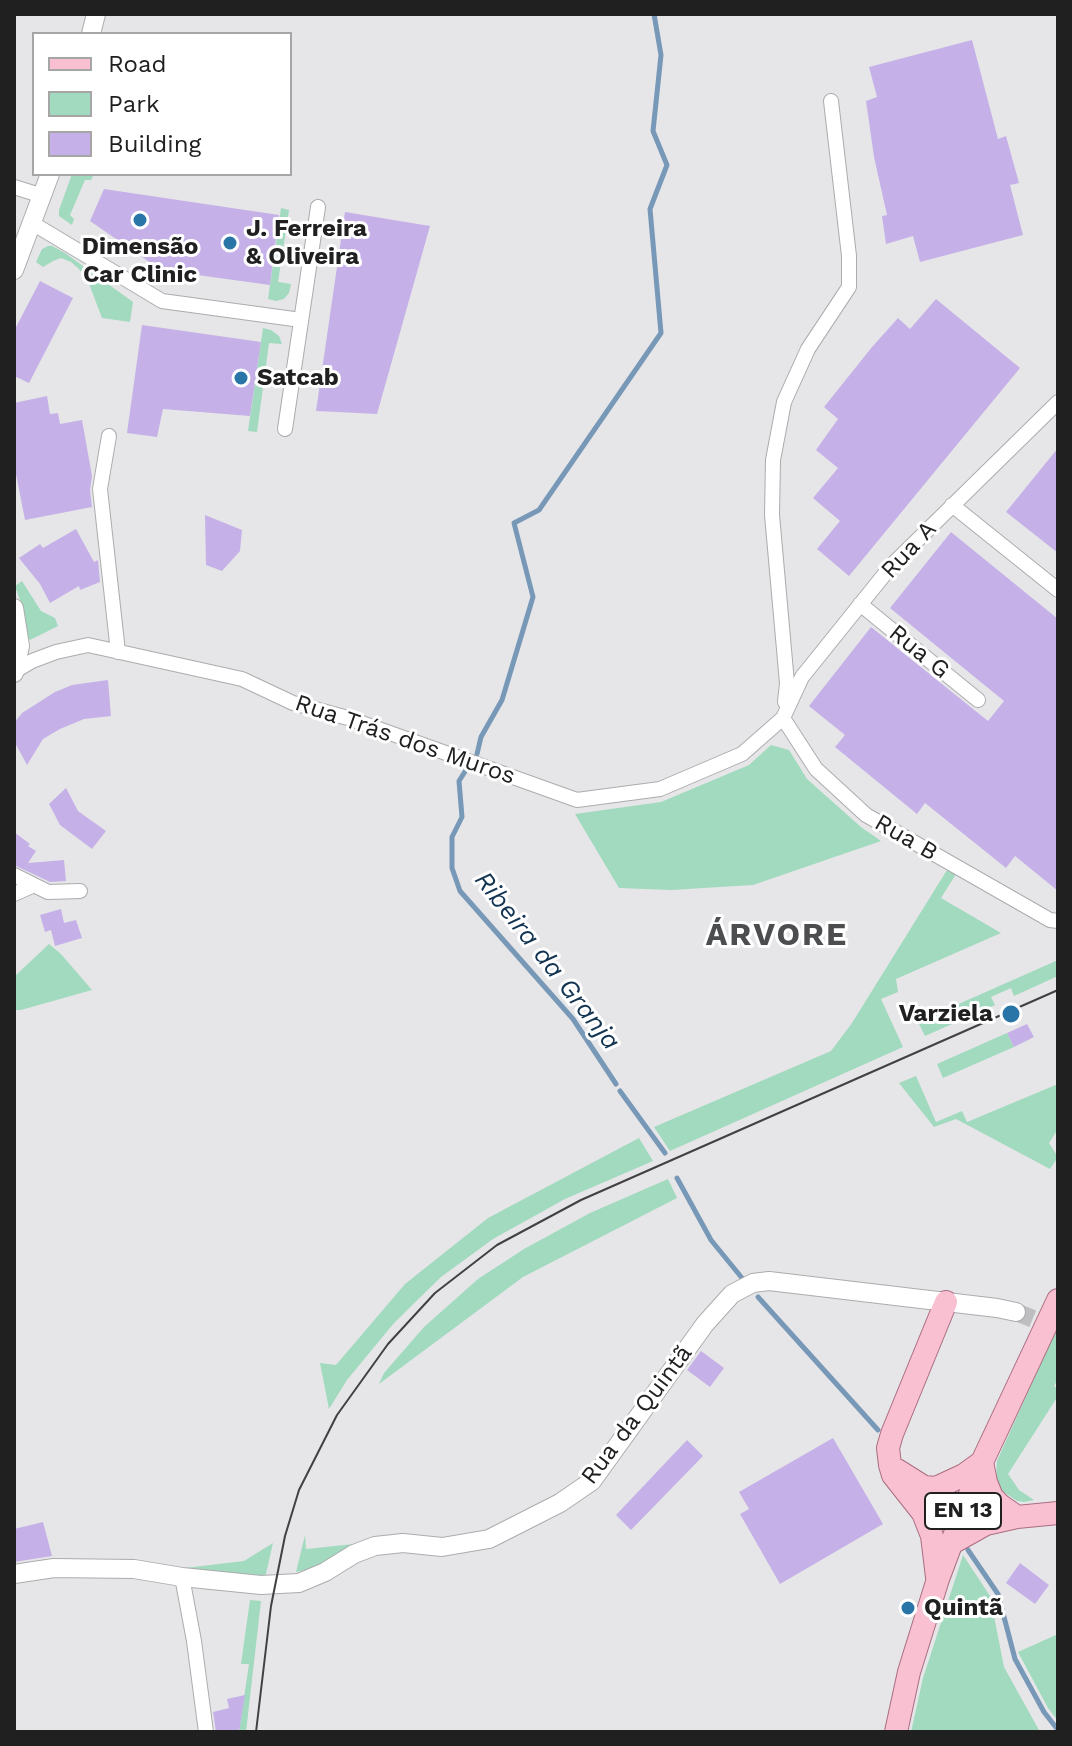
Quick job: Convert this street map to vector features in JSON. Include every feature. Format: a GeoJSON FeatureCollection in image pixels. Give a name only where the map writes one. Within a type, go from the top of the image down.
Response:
{"type":"FeatureCollection","features":[{"type":"Feature","properties":{"kind":"main road","name":"EN 13"},"geometry":{"type":"LineString","coordinates":[[896,1732],[909,1672],[938,1579],[982,1462],[1058,1300]]}},
{"type":"Feature","properties":{"kind":"main road"},"geometry":{"type":"LineString","coordinates":[[938,1579],[932,1536],[923,1513],[898,1484],[890,1465],[888,1448],[946,1302]]}},
{"type":"Feature","properties":{"kind":"main road"},"geometry":{"type":"LineString","coordinates":[[890,1465],[924,1487],[936,1488],[964,1475],[982,1462],[992,1497],[1017,1517]]}},
{"type":"Feature","properties":{"kind":"main road"},"geometry":{"type":"LineString","coordinates":[[952,1543],[986,1524],[1058,1513]]}},
{"type":"Feature","properties":{"kind":"street"},"geometry":{"type":"LineString","coordinates":[[783,718],[787,683],[772,515],[773,460],[784,402],[808,349],[849,287],[849,256],[831,101]]}},
{"type":"Feature","properties":{"kind":"street"},"geometry":{"type":"LineString","coordinates":[[14,270],[49,176]]}},
{"type":"Feature","properties":{"kind":"street"},"geometry":{"type":"LineString","coordinates":[[14,187],[43,196]]}},
{"type":"Feature","properties":{"kind":"street"},"geometry":{"type":"LineString","coordinates":[[285,429],[318,207]]}},
{"type":"Feature","properties":{"kind":"street"},"geometry":{"type":"LineString","coordinates":[[32,223],[162,301],[301,320]]}},
{"type":"Feature","properties":{"kind":"street","name":"Rua A"},"geometry":{"type":"LineString","coordinates":[[783,718],[802,677],[892,565],[1058,402]]}},
{"type":"Feature","properties":{"kind":"street"},"geometry":{"type":"LineString","coordinates":[[109,436],[100,489],[118,652]]}},
{"type":"Feature","properties":{"kind":"street"},"geometry":{"type":"LineString","coordinates":[[952,505],[1058,590]]}},
{"type":"Feature","properties":{"kind":"street","name":"Rua G"},"geometry":{"type":"LineString","coordinates":[[860,604],[978,700]]}},
{"type":"Feature","properties":{"kind":"street"},"geometry":{"type":"LineString","coordinates":[[14,608],[20,646],[15,672]]}},
{"type":"Feature","properties":{"kind":"street","name":"Rua Trás dos Muros"},"geometry":{"type":"LineString","coordinates":[[15,672],[32,661],[88,645],[242,679],[293,703],[348,718],[577,800],[660,789],[742,754],[783,718]]}},
{"type":"Feature","properties":{"kind":"street","name":"Rua B"},"geometry":{"type":"LineString","coordinates":[[783,718],[816,769],[866,815],[1050,920],[1058,921]]}},
{"type":"Feature","properties":{"kind":"street"},"geometry":{"type":"LineString","coordinates":[[14,875],[48,892],[80,891]]}},
{"type":"Feature","properties":{"kind":"street"},"geometry":{"type":"LineString","coordinates":[[14,894],[32,886]]}},
{"type":"Feature","properties":{"kind":"street","name":"Rua da Quintã"},"geometry":{"type":"LineString","coordinates":[[14,1574],[54,1568],[134,1569],[261,1585],[299,1583],[375,1546],[403,1543],[442,1547],[489,1539],[560,1503],[592,1481],[705,1324],[732,1294],[753,1283],[769,1281],[1016,1312]]}},
{"type":"Feature","properties":{"kind":"street"},"geometry":{"type":"LineString","coordinates":[[182,1577],[206,1732]]}},
{"type":"Feature","properties":{"kind":"green space"},"geometry":{"type":"Polygon","coordinates":[[[71,176],[93,176],[91,180],[85,180],[70,215],[74,219],[72,225],[59,216],[71,176]]]}},
{"type":"Feature","properties":{"kind":"green space"},"geometry":{"type":"Polygon","coordinates":[[[281,208],[289,210],[278,282],[291,284],[284,299],[276,301],[268,299],[281,208]]]}},
{"type":"Feature","properties":{"kind":"green space"},"geometry":{"type":"Polygon","coordinates":[[[48,246],[65,253],[133,302],[130,322],[102,318],[88,281],[71,262],[61,258],[43,267],[36,262],[42,249],[48,246]]]}},
{"type":"Feature","properties":{"kind":"green space"},"geometry":{"type":"Polygon","coordinates":[[[263,328],[279,336],[282,344],[269,343],[257,432],[248,431],[263,328]]]}},
{"type":"Feature","properties":{"kind":"green space"},"geometry":{"type":"Polygon","coordinates":[[[22,581],[41,611],[55,618],[58,626],[30,640],[15,586],[22,581]]]}},
{"type":"Feature","properties":{"kind":"green space"},"geometry":{"type":"Polygon","coordinates":[[[771,745],[789,750],[807,779],[881,841],[753,885],[671,890],[619,888],[575,814],[661,802],[749,765],[771,745]]]}},
{"type":"Feature","properties":{"kind":"green space"},"geometry":{"type":"Polygon","coordinates":[[[947,870],[956,874],[941,898],[1001,933],[896,979],[898,992],[881,999],[903,1047],[670,1151],[654,1127],[831,1051],[852,1023],[947,870]]]}},
{"type":"Feature","properties":{"kind":"green space"},"geometry":{"type":"Polygon","coordinates":[[[49,944],[92,990],[14,1010],[14,977],[49,944]]]}},
{"type":"Feature","properties":{"kind":"green space"},"geometry":{"type":"Polygon","coordinates":[[[1058,960],[1058,976],[1014,996],[1011,988],[991,997],[995,1005],[925,1036],[918,1022],[1058,960]]]}},
{"type":"Feature","properties":{"kind":"green space"},"geometry":{"type":"Polygon","coordinates":[[[1007,1033],[1014,1047],[943,1078],[937,1064],[1007,1033]]]}},
{"type":"Feature","properties":{"kind":"green space"},"geometry":{"type":"Polygon","coordinates":[[[916,1076],[936,1122],[962,1111],[967,1122],[1058,1084],[1058,1129],[1049,1143],[1058,1157],[1050,1169],[956,1119],[934,1127],[899,1083],[916,1076]]]}},
{"type":"Feature","properties":{"kind":"green space"},"geometry":{"type":"Polygon","coordinates":[[[639,1138],[653,1161],[565,1199],[493,1239],[441,1277],[394,1323],[347,1380],[329,1409],[320,1363],[336,1365],[405,1284],[488,1218],[639,1138]]]}},
{"type":"Feature","properties":{"kind":"green space"},"geometry":{"type":"Polygon","coordinates":[[[668,1179],[677,1198],[523,1277],[379,1384],[384,1373],[424,1327],[478,1279],[524,1249],[590,1213],[668,1179]]]}},
{"type":"Feature","properties":{"kind":"green space"},"geometry":{"type":"Polygon","coordinates":[[[1058,1325],[1058,1379],[1054,1386],[1058,1389],[1058,1396],[1008,1474],[1019,1490],[1034,1500],[1017,1501],[1001,1490],[996,1478],[997,1461],[1058,1325]]]}},
{"type":"Feature","properties":{"kind":"green space"},"geometry":{"type":"Polygon","coordinates":[[[305,1535],[306,1549],[354,1544],[311,1569],[296,1572],[305,1535]]]}},
{"type":"Feature","properties":{"kind":"green space"},"geometry":{"type":"Polygon","coordinates":[[[273,1543],[265,1578],[185,1568],[244,1561],[273,1543]]]}},
{"type":"Feature","properties":{"kind":"green space"},"geometry":{"type":"Polygon","coordinates":[[[963,1555],[990,1596],[1004,1667],[1040,1732],[911,1732],[923,1678],[963,1555]]]}},
{"type":"Feature","properties":{"kind":"green space"},"geometry":{"type":"Polygon","coordinates":[[[250,1600],[261,1601],[246,1732],[239,1732],[249,1664],[241,1664],[250,1600]]]}},
{"type":"Feature","properties":{"kind":"green space"},"geometry":{"type":"Polygon","coordinates":[[[1058,1634],[1058,1721],[1018,1652],[1058,1634]]]}},
{"type":"Feature","properties":{"kind":"building"},"geometry":{"type":"Polygon","coordinates":[[[972,40],[998,139],[1006,136],[1019,183],[1010,185],[1023,235],[920,262],[913,236],[886,244],[882,216],[887,215],[866,101],[877,97],[869,67],[972,40]]]}},
{"type":"Feature","properties":{"kind":"building"},"geometry":{"type":"Polygon","coordinates":[[[104,189],[279,215],[270,285],[161,270],[90,221],[104,189]]]}},
{"type":"Feature","properties":{"kind":"building"},"geometry":{"type":"Polygon","coordinates":[[[345,212],[430,226],[377,414],[316,411],[345,212]]]}},
{"type":"Feature","properties":{"kind":"building"},"geometry":{"type":"Polygon","coordinates":[[[40,281],[73,298],[29,383],[14,376],[14,331],[40,281]]]}},
{"type":"Feature","properties":{"kind":"building"},"geometry":{"type":"Polygon","coordinates":[[[936,299],[1020,368],[849,576],[817,549],[840,521],[813,498],[838,468],[816,450],[838,419],[824,407],[898,318],[910,329],[936,299]]]}},
{"type":"Feature","properties":{"kind":"building"},"geometry":{"type":"Polygon","coordinates":[[[142,325],[261,342],[250,416],[163,409],[157,437],[127,433],[142,325]]]}},
{"type":"Feature","properties":{"kind":"building"},"geometry":{"type":"Polygon","coordinates":[[[47,396],[50,414],[58,413],[60,424],[82,420],[92,476],[92,507],[25,520],[14,464],[14,403],[47,396]]]}},
{"type":"Feature","properties":{"kind":"building"},"geometry":{"type":"Polygon","coordinates":[[[1058,448],[1058,553],[1006,512],[1058,448]]]}},
{"type":"Feature","properties":{"kind":"building"},"geometry":{"type":"Polygon","coordinates":[[[205,515],[242,530],[240,551],[222,571],[206,565],[205,515]]]}},
{"type":"Feature","properties":{"kind":"building"},"geometry":{"type":"Polygon","coordinates":[[[76,529],[94,562],[98,560],[100,582],[80,590],[79,586],[50,603],[40,584],[19,558],[40,544],[43,548],[76,529]]]}},
{"type":"Feature","properties":{"kind":"building"},"geometry":{"type":"Polygon","coordinates":[[[951,532],[1058,619],[1058,891],[1015,856],[1006,868],[925,803],[917,814],[835,747],[845,735],[809,706],[871,627],[988,721],[1004,701],[890,608],[951,532]]]}},
{"type":"Feature","properties":{"kind":"building"},"geometry":{"type":"Polygon","coordinates":[[[108,680],[111,716],[84,719],[60,729],[43,739],[27,765],[14,741],[14,723],[22,713],[72,685],[108,680]]]}},
{"type":"Feature","properties":{"kind":"building"},"geometry":{"type":"Polygon","coordinates":[[[66,788],[78,811],[106,831],[92,849],[60,825],[49,804],[66,788]]]}},
{"type":"Feature","properties":{"kind":"building"},"geometry":{"type":"Polygon","coordinates":[[[14,832],[36,851],[28,863],[64,860],[66,881],[50,882],[14,865],[14,832]]]}},
{"type":"Feature","properties":{"kind":"building"},"geometry":{"type":"Polygon","coordinates":[[[61,909],[64,923],[76,920],[82,938],[55,946],[51,930],[45,932],[40,915],[61,909]]]}},
{"type":"Feature","properties":{"kind":"building"},"geometry":{"type":"Polygon","coordinates":[[[1027,1024],[1034,1037],[1014,1047],[1007,1033],[1027,1024]]]}},
{"type":"Feature","properties":{"kind":"building"},"geometry":{"type":"Polygon","coordinates":[[[701,1351],[724,1368],[710,1387],[687,1370],[701,1351]]]}},
{"type":"Feature","properties":{"kind":"building"},"geometry":{"type":"Polygon","coordinates":[[[833,1438],[883,1524],[780,1584],[740,1514],[749,1509],[739,1492],[833,1438]]]}},
{"type":"Feature","properties":{"kind":"building"},"geometry":{"type":"Polygon","coordinates":[[[687,1440],[703,1456],[631,1530],[616,1515],[687,1440]]]}},
{"type":"Feature","properties":{"kind":"building"},"geometry":{"type":"Polygon","coordinates":[[[43,1522],[52,1556],[14,1562],[14,1529],[43,1522]]]}},
{"type":"Feature","properties":{"kind":"building"},"geometry":{"type":"Polygon","coordinates":[[[1020,1563],[1049,1585],[1035,1604],[1006,1583],[1020,1563]]]}},
{"type":"Feature","properties":{"kind":"building"},"geometry":{"type":"Polygon","coordinates":[[[245,1695],[239,1732],[216,1732],[213,1712],[229,1708],[227,1699],[245,1695]]]}},
{"type":"Feature","properties":{"kind":"waterway","name":"Ribeira da Granja"},"geometry":{"type":"LineString","coordinates":[[477,754],[481,737],[502,700],[533,597],[514,523],[539,510],[661,333],[650,209],[667,165],[653,131],[661,55],[654,14]]}},
{"type":"Feature","properties":{"kind":"waterway","name":"Ribeira da Granja"},"geometry":{"type":"LineString","coordinates":[[466,770],[459,781],[462,817],[452,837],[452,868],[460,891],[573,1019],[616,1084]]}},
{"type":"Feature","properties":{"kind":"waterway","name":"Ribeira da Granja"},"geometry":{"type":"LineString","coordinates":[[620,1091],[665,1153]]}},
{"type":"Feature","properties":{"kind":"waterway","name":"Ribeira da Granja"},"geometry":{"type":"LineString","coordinates":[[677,1178],[711,1240],[742,1278]]}},
{"type":"Feature","properties":{"kind":"waterway","name":"Ribeira da Granja"},"geometry":{"type":"LineString","coordinates":[[758,1297],[878,1430]]}},
{"type":"Feature","properties":{"kind":"waterway","name":"Ribeira da Granja"},"geometry":{"type":"LineString","coordinates":[[968,1550],[998,1594],[1015,1659],[1044,1712],[1058,1730]]}},
{"type":"Feature","properties":{"kind":"tunnel"},"geometry":{"type":"LineString","coordinates":[[1016,1312],[1058,1329]]}},
{"type":"Feature","properties":{"kind":"tram line"},"geometry":{"type":"LineString","coordinates":[[256,1732],[271,1606],[285,1536],[299,1490],[337,1415],[388,1344],[435,1293],[497,1245],[581,1200],[1058,990]]}},
{"type":"Feature","properties":{"kind":"place","name":"Dimensão Car Clinic"},"geometry":{"type":"Point","coordinates":[140,220]}},
{"type":"Feature","properties":{"kind":"place","name":"J. Ferreira & Oliveira"},"geometry":{"type":"Point","coordinates":[230,243]}},
{"type":"Feature","properties":{"kind":"place","name":"Satcab"},"geometry":{"type":"Point","coordinates":[241,378]}},
{"type":"Feature","properties":{"kind":"place","name":"Varziela"},"geometry":{"type":"Point","coordinates":[1011,1014]}},
{"type":"Feature","properties":{"kind":"place","name":"Quintã"},"geometry":{"type":"Point","coordinates":[908,1608]}},
{"type":"Feature","properties":{"kind":"district","name":"ÁRVORE"},"geometry":{"type":"Point","coordinates":[777,936]}}]}
